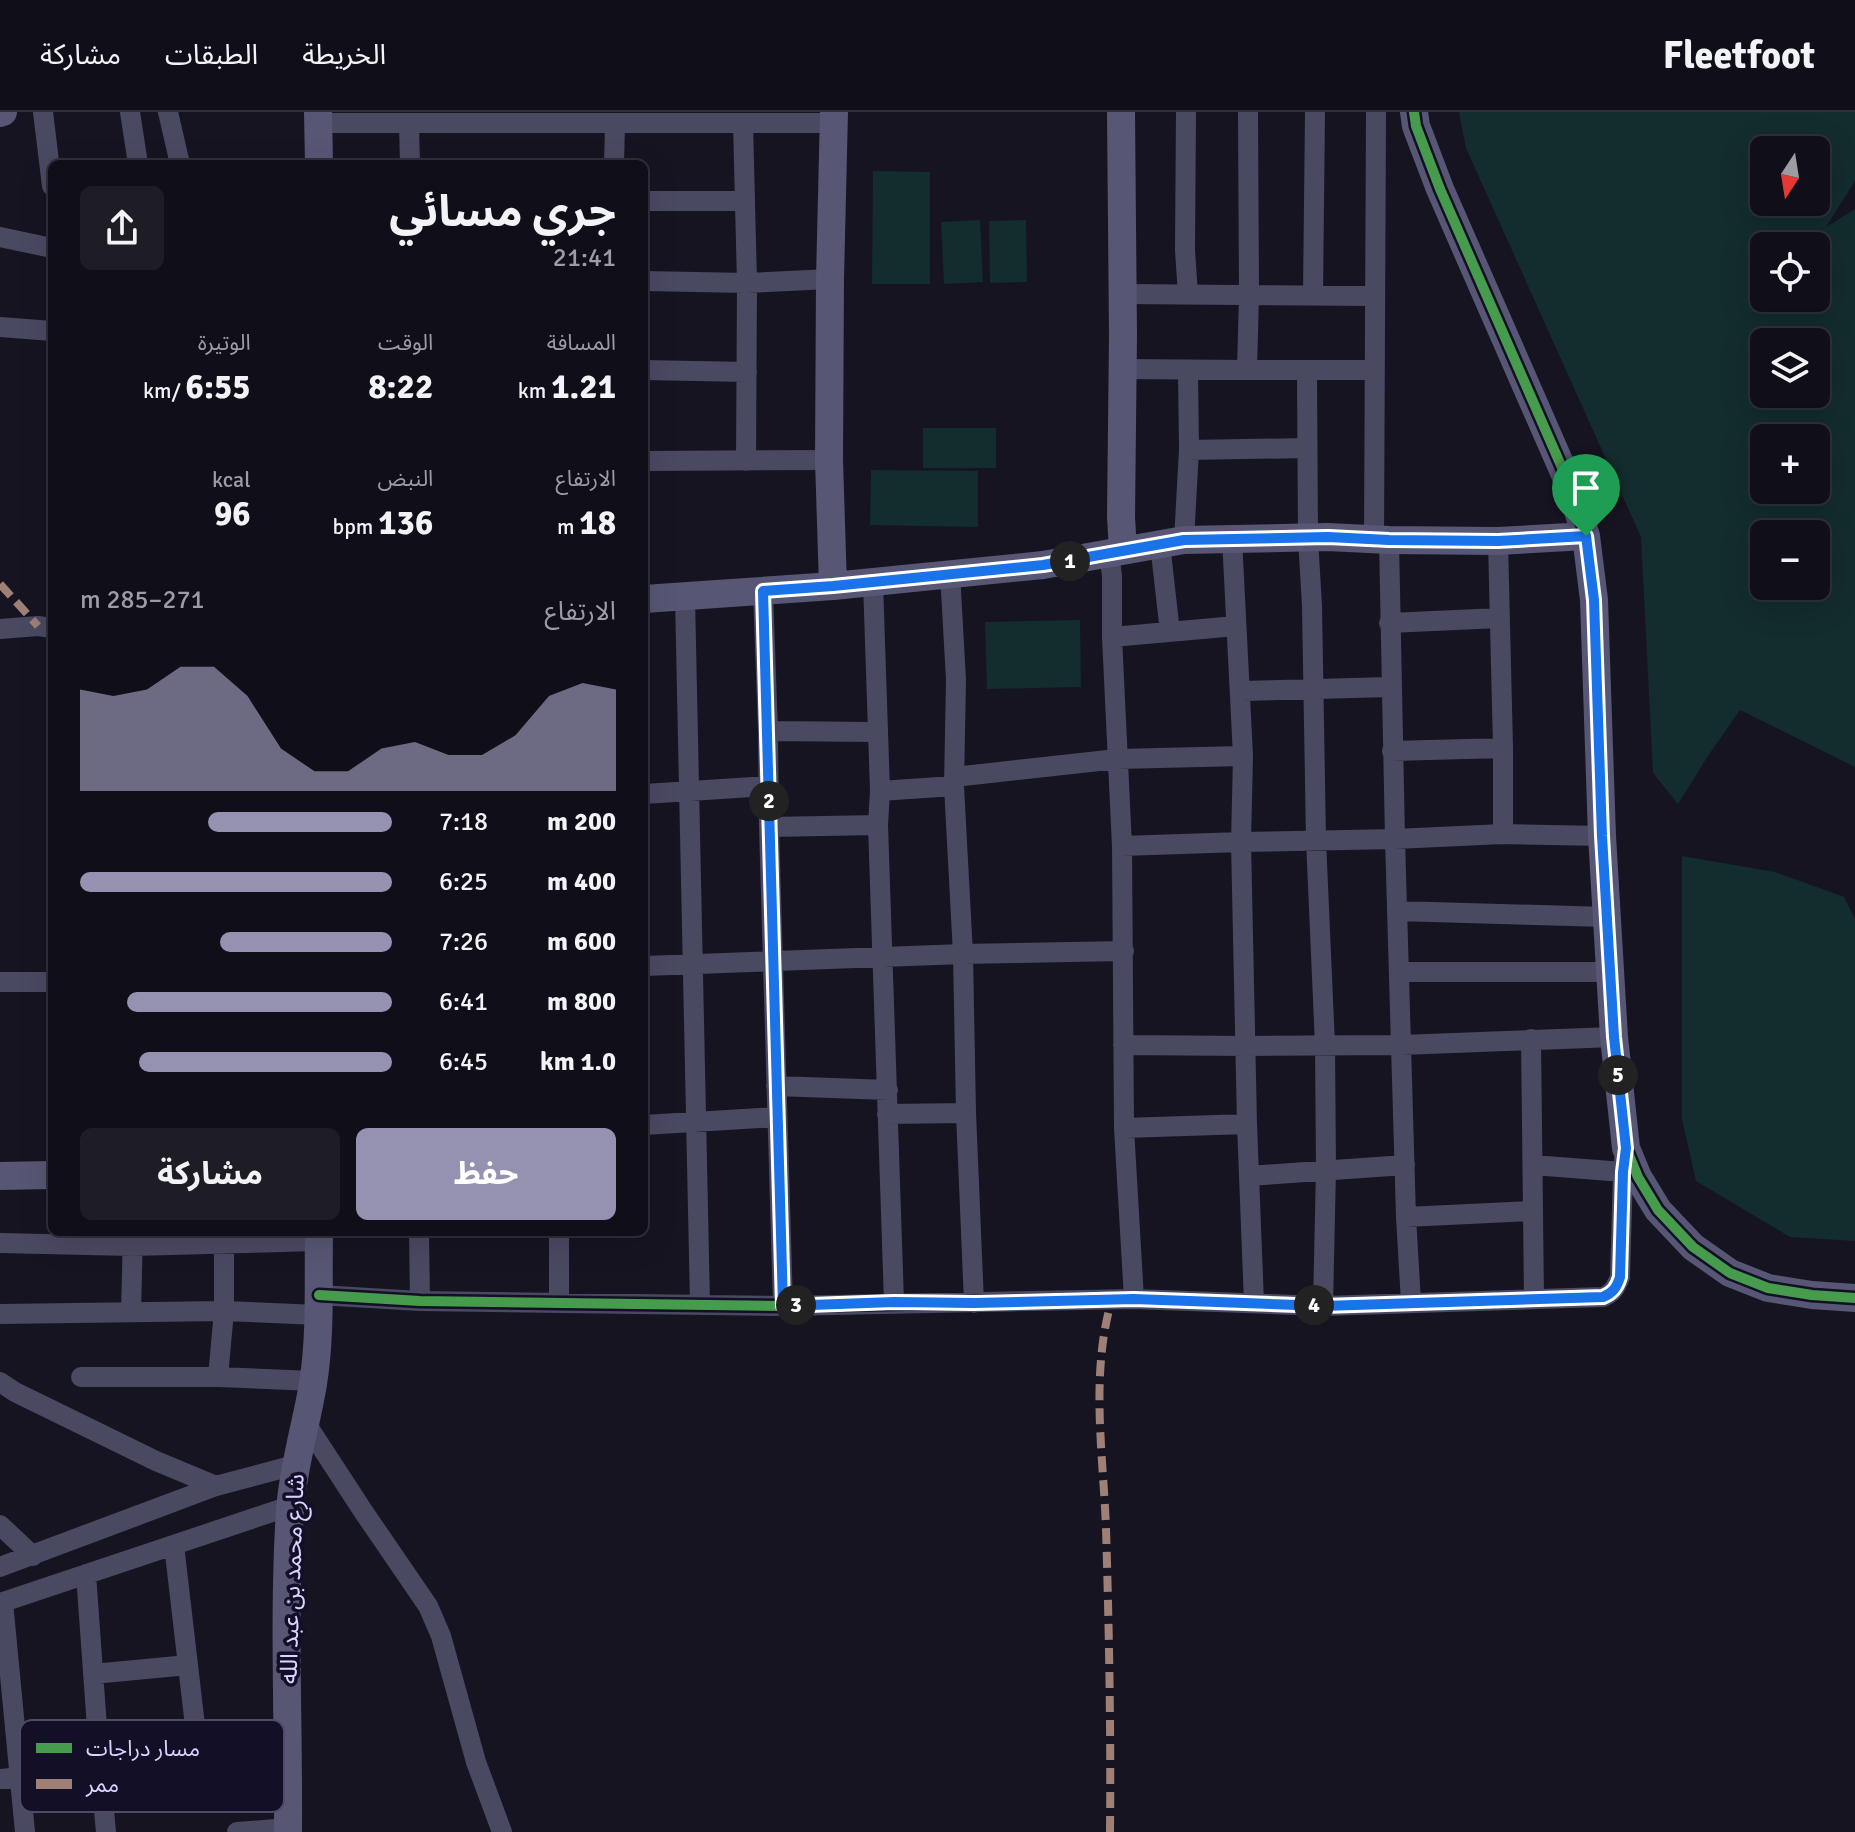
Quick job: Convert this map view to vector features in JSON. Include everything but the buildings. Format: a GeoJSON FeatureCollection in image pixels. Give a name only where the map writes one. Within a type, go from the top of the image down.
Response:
{"type":"FeatureCollection","features":[{"type":"Feature","properties":{"kind":"street"},"geometry":{"type":"LineString","coordinates":[[43,112],[49,160]]}},
{"type":"Feature","properties":{"kind":"street"},"geometry":{"type":"LineString","coordinates":[[130,112],[137,160]]}},
{"type":"Feature","properties":{"kind":"street"},"geometry":{"type":"LineString","coordinates":[[168,112],[179,160]]}},
{"type":"Feature","properties":{"kind":"street"},"geometry":{"type":"LineString","coordinates":[[1121,112],[1121,517],[1112,576],[1112,637],[1122,846],[1124,1128],[1134,1299]]}},
{"type":"Feature","properties":{"kind":"street"},"geometry":{"type":"LineString","coordinates":[[1186,112],[1185,250],[1188,295]]}},
{"type":"Feature","properties":{"kind":"street"},"geometry":{"type":"LineString","coordinates":[[1247,370],[1248,112]]}},
{"type":"Feature","properties":{"kind":"street"},"geometry":{"type":"LineString","coordinates":[[1313,295],[1315,112]]}},
{"type":"Feature","properties":{"kind":"street"},"geometry":{"type":"LineString","coordinates":[[1376,112],[1375,370],[1381,540],[1389,623],[1411,1302]]}},
{"type":"Feature","properties":{"kind":"street"},"geometry":{"type":"LineString","coordinates":[[0,1314],[224,1311],[420,1301],[783,1306],[1134,1299],[1323,1306],[1603,1297],[1610,1294],[1617,1287],[1620,1277],[1624,1160],[1602,836],[1594,600],[1586,536],[1570,486],[1440,189],[1416,126],[1414,112]]}},
{"type":"Feature","properties":{"kind":"street"},"geometry":{"type":"LineString","coordinates":[[319,160],[319,118],[409,124],[516,117],[615,124],[644,117],[743,123],[834,118],[829,460],[833,586]]}},
{"type":"Feature","properties":{"kind":"street"},"geometry":{"type":"LineString","coordinates":[[743,123],[747,283],[746,461]]}},
{"type":"Feature","properties":{"kind":"street"},"geometry":{"type":"LineString","coordinates":[[409,124],[410,160]]}},
{"type":"Feature","properties":{"kind":"street"},"geometry":{"type":"LineString","coordinates":[[614,160],[615,124]]}},
{"type":"Feature","properties":{"kind":"street"},"geometry":{"type":"LineString","coordinates":[[648,201],[745,201]]}},
{"type":"Feature","properties":{"kind":"street"},"geometry":{"type":"LineString","coordinates":[[0,237],[48,247]]}},
{"type":"Feature","properties":{"kind":"street"},"geometry":{"type":"LineString","coordinates":[[648,281],[747,283],[830,279]]}},
{"type":"Feature","properties":{"kind":"street"},"geometry":{"type":"LineString","coordinates":[[1123,294],[1375,296]]}},
{"type":"Feature","properties":{"kind":"street"},"geometry":{"type":"LineString","coordinates":[[0,327],[48,331]]}},
{"type":"Feature","properties":{"kind":"street"},"geometry":{"type":"LineString","coordinates":[[1122,369],[1375,370]]}},
{"type":"Feature","properties":{"kind":"street"},"geometry":{"type":"LineString","coordinates":[[648,370],[747,372]]}},
{"type":"Feature","properties":{"kind":"street"},"geometry":{"type":"LineString","coordinates":[[1170,632],[1172,542],[1189,450],[1188,370]]}},
{"type":"Feature","properties":{"kind":"street"},"geometry":{"type":"LineString","coordinates":[[1307,370],[1316,840],[1325,1045],[1323,1306]]}},
{"type":"Feature","properties":{"kind":"street"},"geometry":{"type":"LineString","coordinates":[[1189,450],[1307,448]]}},
{"type":"Feature","properties":{"kind":"street"},"geometry":{"type":"LineString","coordinates":[[648,461],[829,460]]}},
{"type":"Feature","properties":{"kind":"street"},"geometry":{"type":"LineString","coordinates":[[648,599],[833,586],[1043,565],[1172,542],[1328,537],[1498,541],[1586,536]]}},
{"type":"Feature","properties":{"kind":"street"},"geometry":{"type":"LineString","coordinates":[[1232,538],[1243,756],[1241,842],[1254,1303]]}},
{"type":"Feature","properties":{"kind":"street"},"geometry":{"type":"LineString","coordinates":[[1498,541],[1503,834]]}},
{"type":"Feature","properties":{"kind":"street"},"geometry":{"type":"LineString","coordinates":[[950,573],[956,680],[954,781],[974,1303]]}},
{"type":"Feature","properties":{"kind":"street"},"geometry":{"type":"LineString","coordinates":[[873,582],[894,1302]]}},
{"type":"Feature","properties":{"kind":"street"},"geometry":{"type":"LineString","coordinates":[[763,591],[783,1306]]}},
{"type":"Feature","properties":{"kind":"street"},"geometry":{"type":"LineString","coordinates":[[685,597],[700,1304]]}},
{"type":"Feature","properties":{"kind":"street"},"geometry":{"type":"LineString","coordinates":[[1389,623],[1500,618]]}},
{"type":"Feature","properties":{"kind":"street"},"geometry":{"type":"LineString","coordinates":[[1112,637],[1236,626]]}},
{"type":"Feature","properties":{"kind":"street"},"geometry":{"type":"LineString","coordinates":[[0,629],[48,627]]}},
{"type":"Feature","properties":{"kind":"street"},"geometry":{"type":"LineString","coordinates":[[1241,691],[1390,687]]}},
{"type":"Feature","properties":{"kind":"street"},"geometry":{"type":"LineString","coordinates":[[768,731],[877,732]]}},
{"type":"Feature","properties":{"kind":"street"},"geometry":{"type":"LineString","coordinates":[[1392,751],[1503,748]]}},
{"type":"Feature","properties":{"kind":"street"},"geometry":{"type":"LineString","coordinates":[[880,791],[1117,759],[1243,756]]}},
{"type":"Feature","properties":{"kind":"street"},"geometry":{"type":"LineString","coordinates":[[648,794],[769,786]]}},
{"type":"Feature","properties":{"kind":"street"},"geometry":{"type":"LineString","coordinates":[[769,827],[878,825]]}},
{"type":"Feature","properties":{"kind":"street"},"geometry":{"type":"LineString","coordinates":[[1122,846],[1503,834],[1602,836]]}},
{"type":"Feature","properties":{"kind":"street"},"geometry":{"type":"LineString","coordinates":[[1397,911],[1607,917]]}},
{"type":"Feature","properties":{"kind":"street"},"geometry":{"type":"LineString","coordinates":[[648,966],[1124,951]]}},
{"type":"Feature","properties":{"kind":"street"},"geometry":{"type":"LineString","coordinates":[[1399,972],[1610,972]]}},
{"type":"Feature","properties":{"kind":"street"},"geometry":{"type":"LineString","coordinates":[[0,982],[48,982]]}},
{"type":"Feature","properties":{"kind":"street"},"geometry":{"type":"LineString","coordinates":[[1123,1045],[1401,1045],[1614,1037]]}},
{"type":"Feature","properties":{"kind":"street"},"geometry":{"type":"LineString","coordinates":[[1531,1039],[1534,1299]]}},
{"type":"Feature","properties":{"kind":"street"},"geometry":{"type":"LineString","coordinates":[[776,1086],[888,1090]]}},
{"type":"Feature","properties":{"kind":"street"},"geometry":{"type":"LineString","coordinates":[[887,1114],[966,1113]]}},
{"type":"Feature","properties":{"kind":"street"},"geometry":{"type":"LineString","coordinates":[[648,1125],[777,1117]]}},
{"type":"Feature","properties":{"kind":"street"},"geometry":{"type":"LineString","coordinates":[[1124,1128],[1247,1124]]}},
{"type":"Feature","properties":{"kind":"street"},"geometry":{"type":"LineString","coordinates":[[1533,1165],[1624,1160]]}},
{"type":"Feature","properties":{"kind":"street"},"geometry":{"type":"LineString","coordinates":[[1624,1160],[1658,1210],[1693,1247],[1730,1273],[1768,1288],[1855,1298]]}},
{"type":"Feature","properties":{"kind":"street"},"geometry":{"type":"LineString","coordinates":[[1249,1176],[1405,1165]]}},
{"type":"Feature","properties":{"kind":"street"},"geometry":{"type":"LineString","coordinates":[[0,1176],[48,1175]]}},
{"type":"Feature","properties":{"kind":"street"},"geometry":{"type":"LineString","coordinates":[[1406,1217],[1533,1211]]}},
{"type":"Feature","properties":{"kind":"street"},"geometry":{"type":"LineString","coordinates":[[0,1243],[319,1236]]}},
{"type":"Feature","properties":{"kind":"street","name":"شارع محمد بن عبد الله"},"geometry":{"type":"LineString","coordinates":[[288,1830],[286,1584],[290,1506],[295,1465],[313,1381],[319,1305],[319,1236]]}},
{"type":"Feature","properties":{"kind":"street"},"geometry":{"type":"LineString","coordinates":[[419,1236],[420,1301]]}},
{"type":"Feature","properties":{"kind":"street"},"geometry":{"type":"LineString","coordinates":[[559,1236],[559,1302]]}},
{"type":"Feature","properties":{"kind":"street"},"geometry":{"type":"LineString","coordinates":[[218,1377],[224,1311],[224,1238]]}},
{"type":"Feature","properties":{"kind":"street"},"geometry":{"type":"LineString","coordinates":[[131,1312],[133,1239]]}},
{"type":"Feature","properties":{"kind":"street"},"geometry":{"type":"LineString","coordinates":[[81,1377],[313,1381]]}},
{"type":"Feature","properties":{"kind":"street"},"geometry":{"type":"LineString","coordinates":[[0,1408],[7,1387],[156,1461],[216,1486]]}},
{"type":"Feature","properties":{"kind":"street"},"geometry":{"type":"LineString","coordinates":[[305,1422],[428,1606],[441,1636],[476,1762],[502,1832]]}},
{"type":"Feature","properties":{"kind":"street"},"geometry":{"type":"LineString","coordinates":[[0,1567],[216,1486],[295,1465]]}},
{"type":"Feature","properties":{"kind":"street"},"geometry":{"type":"LineString","coordinates":[[20,1768],[1,1602],[290,1506]]}},
{"type":"Feature","properties":{"kind":"street"},"geometry":{"type":"LineString","coordinates":[[0,1525],[33,1556]]}},
{"type":"Feature","properties":{"kind":"street"},"geometry":{"type":"LineString","coordinates":[[174,1545],[194,1720]]}},
{"type":"Feature","properties":{"kind":"street"},"geometry":{"type":"LineString","coordinates":[[86,1574],[96,1720]]}},
{"type":"Feature","properties":{"kind":"street"},"geometry":{"type":"LineString","coordinates":[[93,1674],[188,1665]]}},
{"type":"Feature","properties":{"kind":"street"},"geometry":{"type":"LineString","coordinates":[[284,1751],[288,1751]]}},
{"type":"Feature","properties":{"kind":"street"},"geometry":{"type":"LineString","coordinates":[[0,1779],[20,1777]]}},
{"type":"Feature","properties":{"kind":"street"},"geometry":{"type":"LineString","coordinates":[[24,1812],[25,1832]]}},
{"type":"Feature","properties":{"kind":"street"},"geometry":{"type":"LineString","coordinates":[[104,1812],[106,1832]]}},
{"type":"Feature","properties":{"kind":"street"},"geometry":{"type":"LineString","coordinates":[[237,1832],[288,1830]]}},
{"type":"Feature","properties":{"kind":"green space"},"geometry":{"type":"Polygon","coordinates":[[[1459,112],[1855,112],[1855,181],[1826,227],[1855,209],[1855,767],[1740,710],[1678,804],[1653,773],[1641,537],[1466,148],[1459,112]]]}},
{"type":"Feature","properties":{"kind":"green space"},"geometry":{"type":"Polygon","coordinates":[[[873,171],[930,172],[930,284],[872,284],[873,171]]]}},
{"type":"Feature","properties":{"kind":"green space"},"geometry":{"type":"Polygon","coordinates":[[[980,220],[983,282],[944,284],[941,222],[980,220]]]}},
{"type":"Feature","properties":{"kind":"green space"},"geometry":{"type":"Polygon","coordinates":[[[1026,220],[1027,282],[990,283],[989,221],[1026,220]]]}},
{"type":"Feature","properties":{"kind":"green space"},"geometry":{"type":"Polygon","coordinates":[[[923,428],[996,428],[996,468],[923,468],[923,428]]]}},
{"type":"Feature","properties":{"kind":"green space"},"geometry":{"type":"Polygon","coordinates":[[[871,470],[978,471],[978,527],[870,525],[871,470]]]}},
{"type":"Feature","properties":{"kind":"green space"},"geometry":{"type":"Polygon","coordinates":[[[1080,620],[1081,687],[987,689],[985,622],[1080,620]]]}},
{"type":"Feature","properties":{"kind":"green space"},"geometry":{"type":"Polygon","coordinates":[[[1682,856],[1775,872],[1844,897],[1855,919],[1855,1241],[1790,1237],[1696,1181],[1682,1119],[1682,856]]]}},
{"type":"Feature","properties":{"kind":"marked path"},"geometry":{"type":"LineString","coordinates":[[0,584],[38,626]]}},
{"type":"Feature","properties":{"kind":"marked path"},"geometry":{"type":"LineString","coordinates":[[1110,1832],[1108,1604],[1100,1384],[1105,1327],[1112,1299]]}},
{"type":"Feature","properties":{"kind":"cycle path"},"geometry":{"type":"LineString","coordinates":[[1414,112],[1416,126],[1440,189],[1570,486],[1586,536],[1594,600],[1602,836],[1614,1037],[1626,1148],[1638,1177],[1658,1210],[1693,1247],[1730,1273],[1768,1288],[1855,1298]]}},
{"type":"Feature","properties":{"kind":"cycle path"},"geometry":{"type":"LineString","coordinates":[[319,1295],[420,1301],[783,1306],[1134,1299],[1323,1306],[1603,1297],[1614,1289],[1620,1277],[1626,1148]]}},
{"type":"Feature","properties":{"kind":"route"},"geometry":{"type":"LineString","coordinates":[[1586,536],[1594,600],[1602,836],[1614,1037],[1626,1148],[1620,1277],[1617,1287],[1610,1294],[1603,1297],[1323,1306],[1134,1299],[783,1306],[763,591],[1043,565],[1184,540],[1328,537],[1498,541],[1586,536]]}}]}
